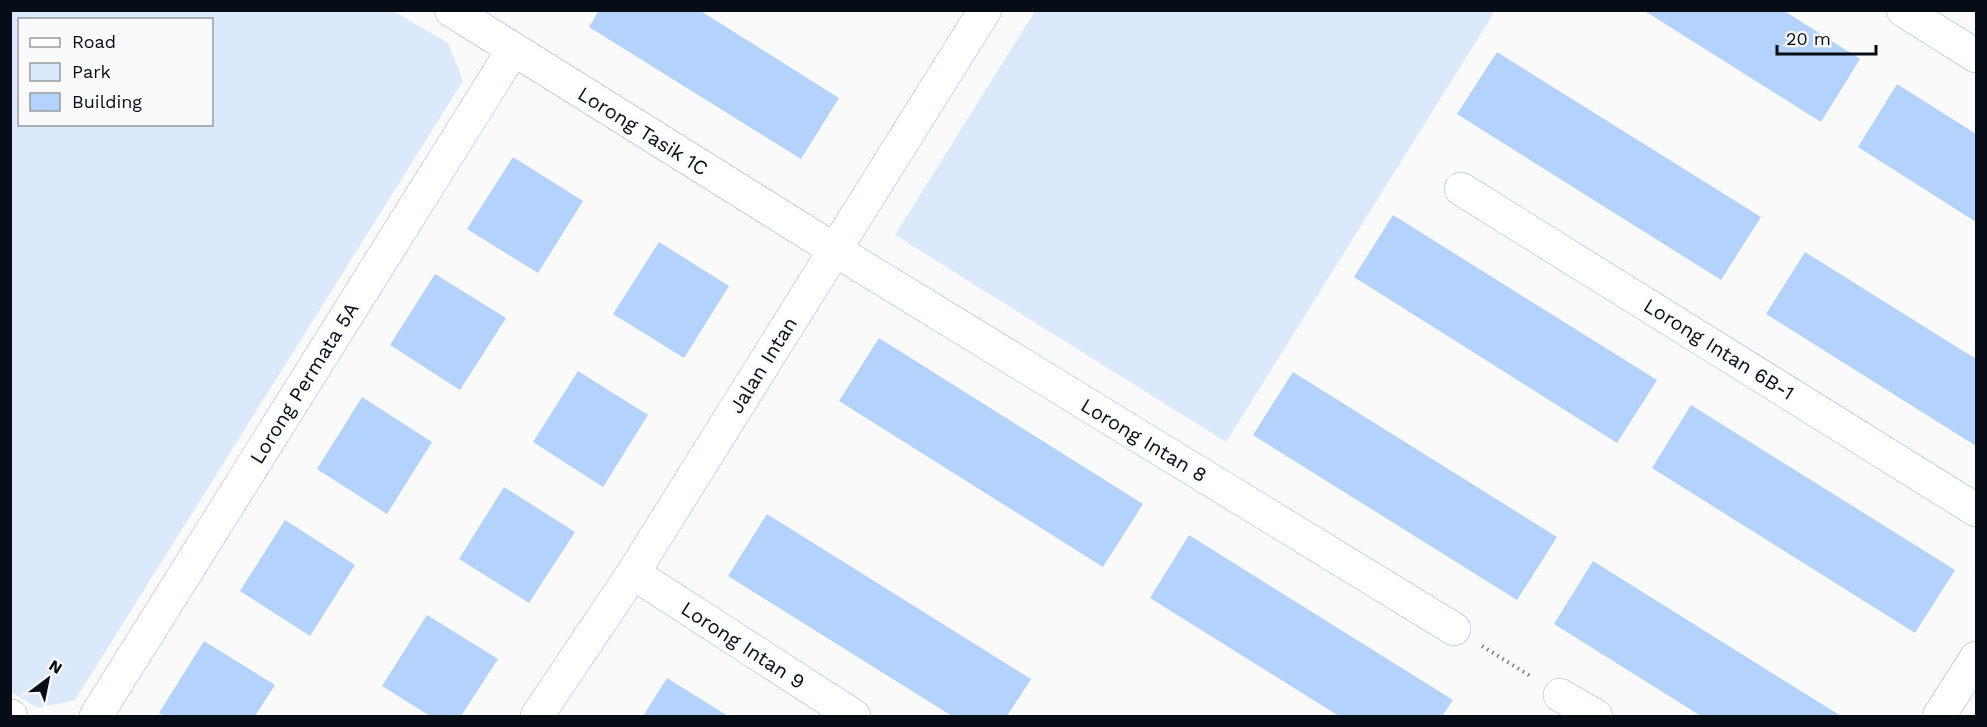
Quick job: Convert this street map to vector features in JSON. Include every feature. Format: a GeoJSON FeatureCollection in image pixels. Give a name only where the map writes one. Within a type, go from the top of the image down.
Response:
{"type":"FeatureCollection","features":[{"type":"Feature","properties":{"kind":"street","name":"Lorong Tasik 1C"},"geometry":{"type":"LineString","coordinates":[[452,10],[835,250]]}},
{"type":"Feature","properties":{"kind":"street","name":"Jalan Intan"},"geometry":{"type":"LineString","coordinates":[[537,717],[633,573],[985,10]]}},
{"type":"Feature","properties":{"kind":"street"},"geometry":{"type":"LineString","coordinates":[[1903,10],[1977,56]]}},
{"type":"Feature","properties":{"kind":"street","name":"Lorong Permata 5A"},"geometry":{"type":"LineString","coordinates":[[96,717],[513,50]]}},
{"type":"Feature","properties":{"kind":"street","name":"Lorong Intan 6B-1"},"geometry":{"type":"LineString","coordinates":[[1461,189],[1977,510]]}},
{"type":"Feature","properties":{"kind":"street","name":"Lorong Intan 8"},"geometry":{"type":"LineString","coordinates":[[835,250],[1454,629]]}},
{"type":"Feature","properties":{"kind":"street","name":"Lorong Intan 9"},"geometry":{"type":"LineString","coordinates":[[633,573],[854,717]]}},
{"type":"Feature","properties":{"kind":"street"},"geometry":{"type":"LineString","coordinates":[[1939,717],[1977,658]]}},
{"type":"Feature","properties":{"kind":"street"},"geometry":{"type":"LineString","coordinates":[[1560,695],[1596,717]]}},
{"type":"Feature","properties":{"kind":"path"},"geometry":{"type":"LineString","coordinates":[[1454,629],[1560,695]]}},
{"type":"Feature","properties":{"kind":"green space"},"geometry":{"type":"Polygon","coordinates":[[[10,11],[393,11],[448,43],[463,81],[75,700],[38,708],[10,691],[10,11]]]}},
{"type":"Feature","properties":{"kind":"green space"},"geometry":{"type":"Polygon","coordinates":[[[1035,11],[1495,11],[1226,442],[895,235],[1035,11]]]}},
{"type":"Feature","properties":{"kind":"building"},"geometry":{"type":"Polygon","coordinates":[[[599,10],[699,10],[839,98],[801,159],[589,27],[599,10]]]}},
{"type":"Feature","properties":{"kind":"building"},"geometry":{"type":"Polygon","coordinates":[[[1643,10],[1783,10],[1860,59],[1821,122],[1643,10]]]}},
{"type":"Feature","properties":{"kind":"building"},"geometry":{"type":"Polygon","coordinates":[[[1497,52],[1761,217],[1721,280],[1457,114],[1497,52]]]}},
{"type":"Feature","properties":{"kind":"building"},"geometry":{"type":"Polygon","coordinates":[[[1897,84],[1976,134],[1976,222],[1858,147],[1897,84]]]}},
{"type":"Feature","properties":{"kind":"building"},"geometry":{"type":"Polygon","coordinates":[[[513,157],[583,201],[538,273],[467,229],[513,157]]]}},
{"type":"Feature","properties":{"kind":"building"},"geometry":{"type":"Polygon","coordinates":[[[1393,215],[1657,380],[1617,443],[1354,277],[1393,215]]]}},
{"type":"Feature","properties":{"kind":"building"},"geometry":{"type":"Polygon","coordinates":[[[659,242],[729,286],[684,358],[613,314],[659,242]]]}},
{"type":"Feature","properties":{"kind":"building"},"geometry":{"type":"Polygon","coordinates":[[[1805,252],[1976,359],[1976,446],[1766,314],[1805,252]]]}},
{"type":"Feature","properties":{"kind":"building"},"geometry":{"type":"Polygon","coordinates":[[[435,274],[506,318],[460,390],[390,345],[435,274]]]}},
{"type":"Feature","properties":{"kind":"building"},"geometry":{"type":"Polygon","coordinates":[[[879,338],[1143,504],[1103,567],[839,401],[879,338]]]}},
{"type":"Feature","properties":{"kind":"building"},"geometry":{"type":"Polygon","coordinates":[[[578,371],[648,415],[603,487],[533,442],[578,371]]]}},
{"type":"Feature","properties":{"kind":"building"},"geometry":{"type":"Polygon","coordinates":[[[1293,372],[1557,537],[1517,600],[1253,435],[1293,372]]]}},
{"type":"Feature","properties":{"kind":"building"},"geometry":{"type":"Polygon","coordinates":[[[362,397],[432,442],[387,514],[317,469],[362,397]]]}},
{"type":"Feature","properties":{"kind":"building"},"geometry":{"type":"Polygon","coordinates":[[[1691,405],[1955,570],[1915,633],[1652,468],[1691,405]]]}},
{"type":"Feature","properties":{"kind":"building"},"geometry":{"type":"Polygon","coordinates":[[[504,487],[575,532],[529,603],[459,559],[504,487]]]}},
{"type":"Feature","properties":{"kind":"building"},"geometry":{"type":"Polygon","coordinates":[[[767,514],[1031,679],[1007,716],[952,716],[728,576],[767,514]]]}},
{"type":"Feature","properties":{"kind":"building"},"geometry":{"type":"Polygon","coordinates":[[[285,520],[355,565],[310,636],[240,591],[285,520]]]}},
{"type":"Feature","properties":{"kind":"building"},"geometry":{"type":"Polygon","coordinates":[[[1189,535],[1453,700],[1442,716],[1339,716],[1150,598],[1189,535]]]}},
{"type":"Feature","properties":{"kind":"building"},"geometry":{"type":"Polygon","coordinates":[[[1593,561],[1841,716],[1701,716],[1554,624],[1593,561]]]}},
{"type":"Feature","properties":{"kind":"building"},"geometry":{"type":"Polygon","coordinates":[[[427,615],[498,659],[461,716],[430,716],[382,686],[427,615]]]}},
{"type":"Feature","properties":{"kind":"building"},"geometry":{"type":"Polygon","coordinates":[[[204,641],[275,685],[255,716],[165,716],[159,713],[204,641]]]}},
{"type":"Feature","properties":{"kind":"building"},"geometry":{"type":"Polygon","coordinates":[[[667,678],[728,716],[643,716],[667,678]]]}}]}
